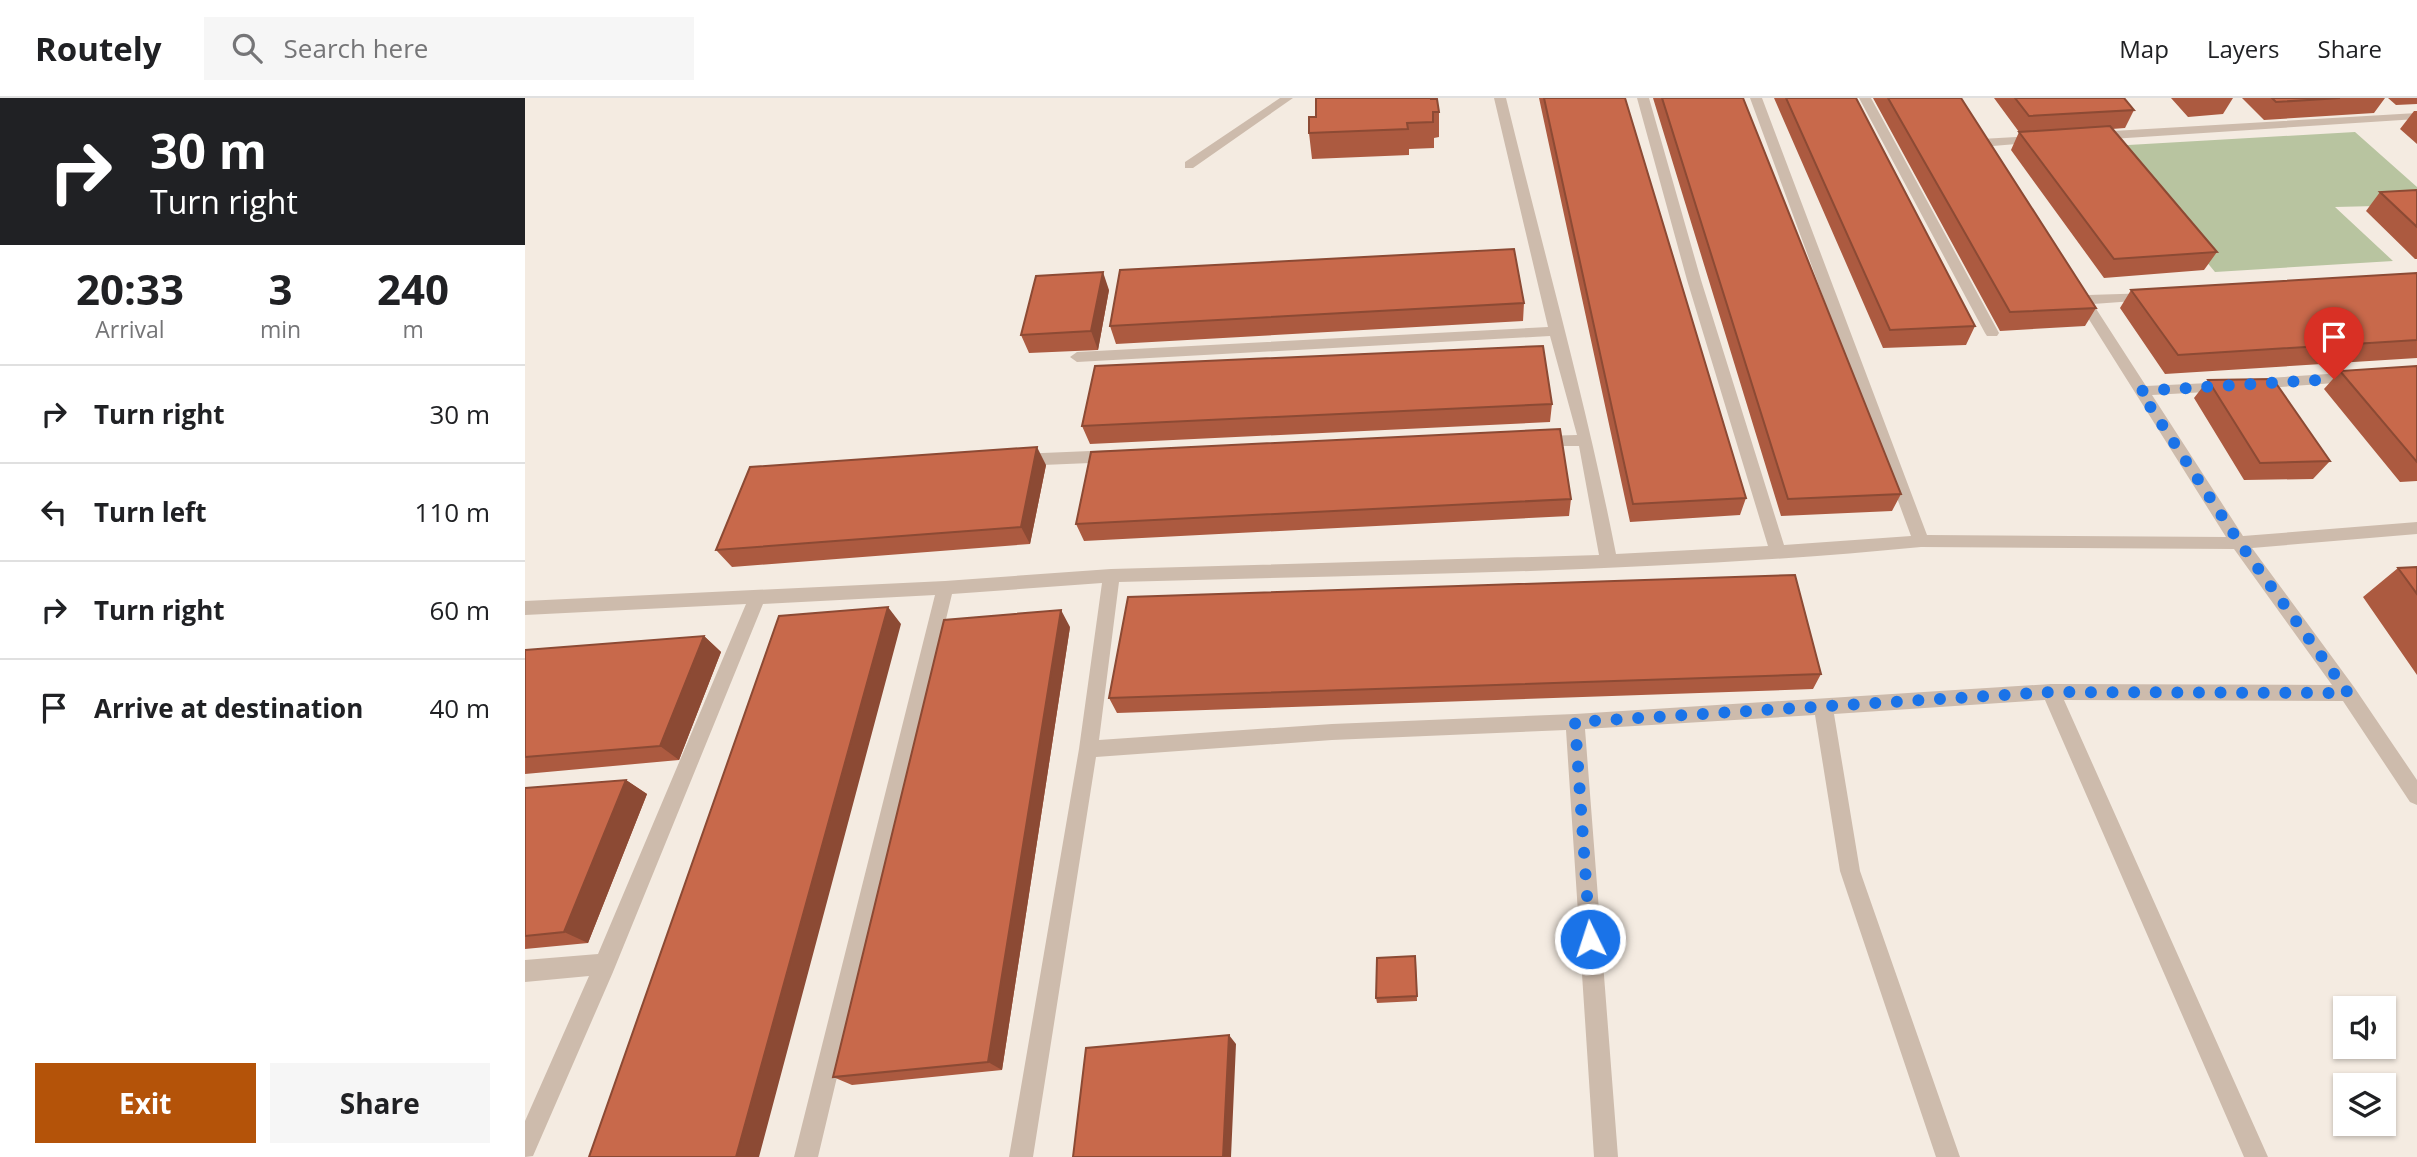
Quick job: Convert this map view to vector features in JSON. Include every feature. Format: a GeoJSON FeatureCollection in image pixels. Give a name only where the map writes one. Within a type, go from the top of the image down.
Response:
{"type":"FeatureCollection","features":[{"type":"Feature","properties":{"kind":"street"},"geometry":{"type":"LineString","coordinates":[[1189,165],[1287,98]]}},
{"type":"Feature","properties":{"kind":"street"},"geometry":{"type":"LineString","coordinates":[[1500,98],[1556,331],[1586,440],[1609,561]]}},
{"type":"Feature","properties":{"kind":"street"},"geometry":{"type":"LineString","coordinates":[[1643,98],[1694,280],[1777,552]]}},
{"type":"Feature","properties":{"kind":"street"},"geometry":{"type":"LineString","coordinates":[[1756,98],[1921,541]]}},
{"type":"Feature","properties":{"kind":"street"},"geometry":{"type":"LineString","coordinates":[[1865,98],[1992,333]]}},
{"type":"Feature","properties":{"kind":"street"},"geometry":{"type":"LineString","coordinates":[[2076,137],[2417,116]]}},
{"type":"Feature","properties":{"kind":"street"},"geometry":{"type":"LineString","coordinates":[[1981,143],[2049,139]]}},
{"type":"Feature","properties":{"kind":"street"},"geometry":{"type":"LineString","coordinates":[[2069,278],[2239,542],[2348,693],[2417,796]]}},
{"type":"Feature","properties":{"kind":"street"},"geometry":{"type":"LineString","coordinates":[[2084,300],[2167,295]]}},
{"type":"Feature","properties":{"kind":"street"},"geometry":{"type":"LineString","coordinates":[[1077,357],[1556,331]]}},
{"type":"Feature","properties":{"kind":"street"},"geometry":{"type":"LineString","coordinates":[[2140,391],[2375,376]]}},
{"type":"Feature","properties":{"kind":"street"},"geometry":{"type":"LineString","coordinates":[[1530,442],[1586,440]]}},
{"type":"Feature","properties":{"kind":"street"},"geometry":{"type":"LineString","coordinates":[[1003,460],[1128,456]]}},
{"type":"Feature","properties":{"kind":"street"},"geometry":{"type":"LineString","coordinates":[[525,608],[945,588],[1111,576],[1609,561],[1921,541],[2239,542],[2417,528]]}},
{"type":"Feature","properties":{"kind":"street"},"geometry":{"type":"LineString","coordinates":[[1021,1157],[1088,749],[1111,576]]}},
{"type":"Feature","properties":{"kind":"street"},"geometry":{"type":"LineString","coordinates":[[806,1157],[945,588]]}},
{"type":"Feature","properties":{"kind":"street"},"geometry":{"type":"LineString","coordinates":[[525,1148],[605,964],[757,598]]}},
{"type":"Feature","properties":{"kind":"street"},"geometry":{"type":"LineString","coordinates":[[1088,749],[1332,732],[1575,722],[2051,692],[2348,693]]}},
{"type":"Feature","properties":{"kind":"street"},"geometry":{"type":"LineString","coordinates":[[2051,692],[2256,1157]]}},
{"type":"Feature","properties":{"kind":"street"},"geometry":{"type":"LineString","coordinates":[[1823,706],[1850,871],[1948,1157]]}},
{"type":"Feature","properties":{"kind":"street"},"geometry":{"type":"LineString","coordinates":[[1575,722],[1606,1157]]}},
{"type":"Feature","properties":{"kind":"street"},"geometry":{"type":"LineString","coordinates":[[525,971],[605,964]]}},
{"type":"Feature","properties":{"kind":"green space"},"geometry":{"type":"Polygon","coordinates":[[[2355,132],[2417,187],[2417,205],[2335,207],[2393,261],[2215,272],[2111,146],[2355,132]]]}},
{"type":"Feature","properties":{"kind":"building"},"geometry":{"type":"Polygon","coordinates":[[[1316,98],[1431,98],[1437,99],[1439,112],[1433,112],[1433,122],[1407,123],[1408,129],[1309,133],[1309,117],[1316,117],[1316,98]]]}},
{"type":"Feature","properties":{"kind":"building"},"geometry":{"type":"Polygon","coordinates":[[[1544,98],[1625,98],[1746,498],[1633,504],[1544,98]]]}},
{"type":"Feature","properties":{"kind":"building"},"geometry":{"type":"Polygon","coordinates":[[[1662,98],[1743,98],[1901,494],[1788,499],[1662,98]]]}},
{"type":"Feature","properties":{"kind":"building"},"geometry":{"type":"Polygon","coordinates":[[[1786,98],[1856,98],[1975,326],[1890,330],[1786,98]]]}},
{"type":"Feature","properties":{"kind":"building"},"geometry":{"type":"Polygon","coordinates":[[[1888,98],[1961,98],[2096,308],[2010,312],[1888,98]]]}},
{"type":"Feature","properties":{"kind":"building"},"geometry":{"type":"Polygon","coordinates":[[[2015,98],[2124,98],[2134,110],[2029,116],[2015,98]]]}},
{"type":"Feature","properties":{"kind":"building"},"geometry":{"type":"Polygon","coordinates":[[[2272,98],[2340,98],[2276,102],[2272,98]]]}},
{"type":"Feature","properties":{"kind":"building"},"geometry":{"type":"Polygon","coordinates":[[[2110,126],[2217,252],[2114,259],[2019,132],[2110,126]]]}},
{"type":"Feature","properties":{"kind":"building"},"geometry":{"type":"Polygon","coordinates":[[[2417,190],[2417,227],[2380,192],[2417,190]]]}},
{"type":"Feature","properties":{"kind":"building"},"geometry":{"type":"Polygon","coordinates":[[[1514,249],[1524,303],[1110,326],[1120,270],[1514,249]]]}},
{"type":"Feature","properties":{"kind":"building"},"geometry":{"type":"Polygon","coordinates":[[[1103,272],[1091,331],[1021,335],[1036,276],[1103,272]]]}},
{"type":"Feature","properties":{"kind":"building"},"geometry":{"type":"Polygon","coordinates":[[[2417,273],[2417,340],[2178,355],[2131,290],[2417,273]]]}},
{"type":"Feature","properties":{"kind":"building"},"geometry":{"type":"Polygon","coordinates":[[[1543,346],[1552,404],[1082,426],[1095,366],[1543,346]]]}},
{"type":"Feature","properties":{"kind":"building"},"geometry":{"type":"Polygon","coordinates":[[[2417,366],[2417,462],[2340,371],[2417,366]]]}},
{"type":"Feature","properties":{"kind":"building"},"geometry":{"type":"Polygon","coordinates":[[[2273,379],[2330,461],[2260,463],[2208,380],[2273,379]]]}},
{"type":"Feature","properties":{"kind":"building"},"geometry":{"type":"Polygon","coordinates":[[[1560,429],[1571,499],[1076,524],[1091,452],[1560,429]]]}},
{"type":"Feature","properties":{"kind":"building"},"geometry":{"type":"Polygon","coordinates":[[[1037,447],[1021,527],[716,550],[750,467],[1037,447]]]}},
{"type":"Feature","properties":{"kind":"building"},"geometry":{"type":"Polygon","coordinates":[[[2417,567],[2417,594],[2398,568],[2417,567]]]}},
{"type":"Feature","properties":{"kind":"building"},"geometry":{"type":"Polygon","coordinates":[[[1795,575],[1821,674],[1109,698],[1128,597],[1795,575]]]}},
{"type":"Feature","properties":{"kind":"building"},"geometry":{"type":"Polygon","coordinates":[[[888,607],[736,1157],[589,1157],[779,616],[888,607]]]}},
{"type":"Feature","properties":{"kind":"building"},"geometry":{"type":"Polygon","coordinates":[[[1061,610],[988,1062],[833,1077],[944,620],[1061,610]]]}},
{"type":"Feature","properties":{"kind":"building"},"geometry":{"type":"Polygon","coordinates":[[[704,636],[660,746],[525,757],[525,650],[704,636]]]}},
{"type":"Feature","properties":{"kind":"building"},"geometry":{"type":"Polygon","coordinates":[[[626,780],[564,932],[525,936],[525,788],[626,780]]]}},
{"type":"Feature","properties":{"kind":"building"},"geometry":{"type":"Polygon","coordinates":[[[1415,956],[1417,996],[1376,998],[1377,958],[1415,956]]]}},
{"type":"Feature","properties":{"kind":"building"},"geometry":{"type":"Polygon","coordinates":[[[1229,1035],[1223,1157],[1073,1157],[1086,1048],[1229,1035]]]}},
{"type":"Feature","properties":{"kind":"route"},"geometry":{"type":"LineString","coordinates":[[1590,939],[1575,722],[2051,692],[2348,693],[2239,542],[2140,391],[2334,379]]}}]}
